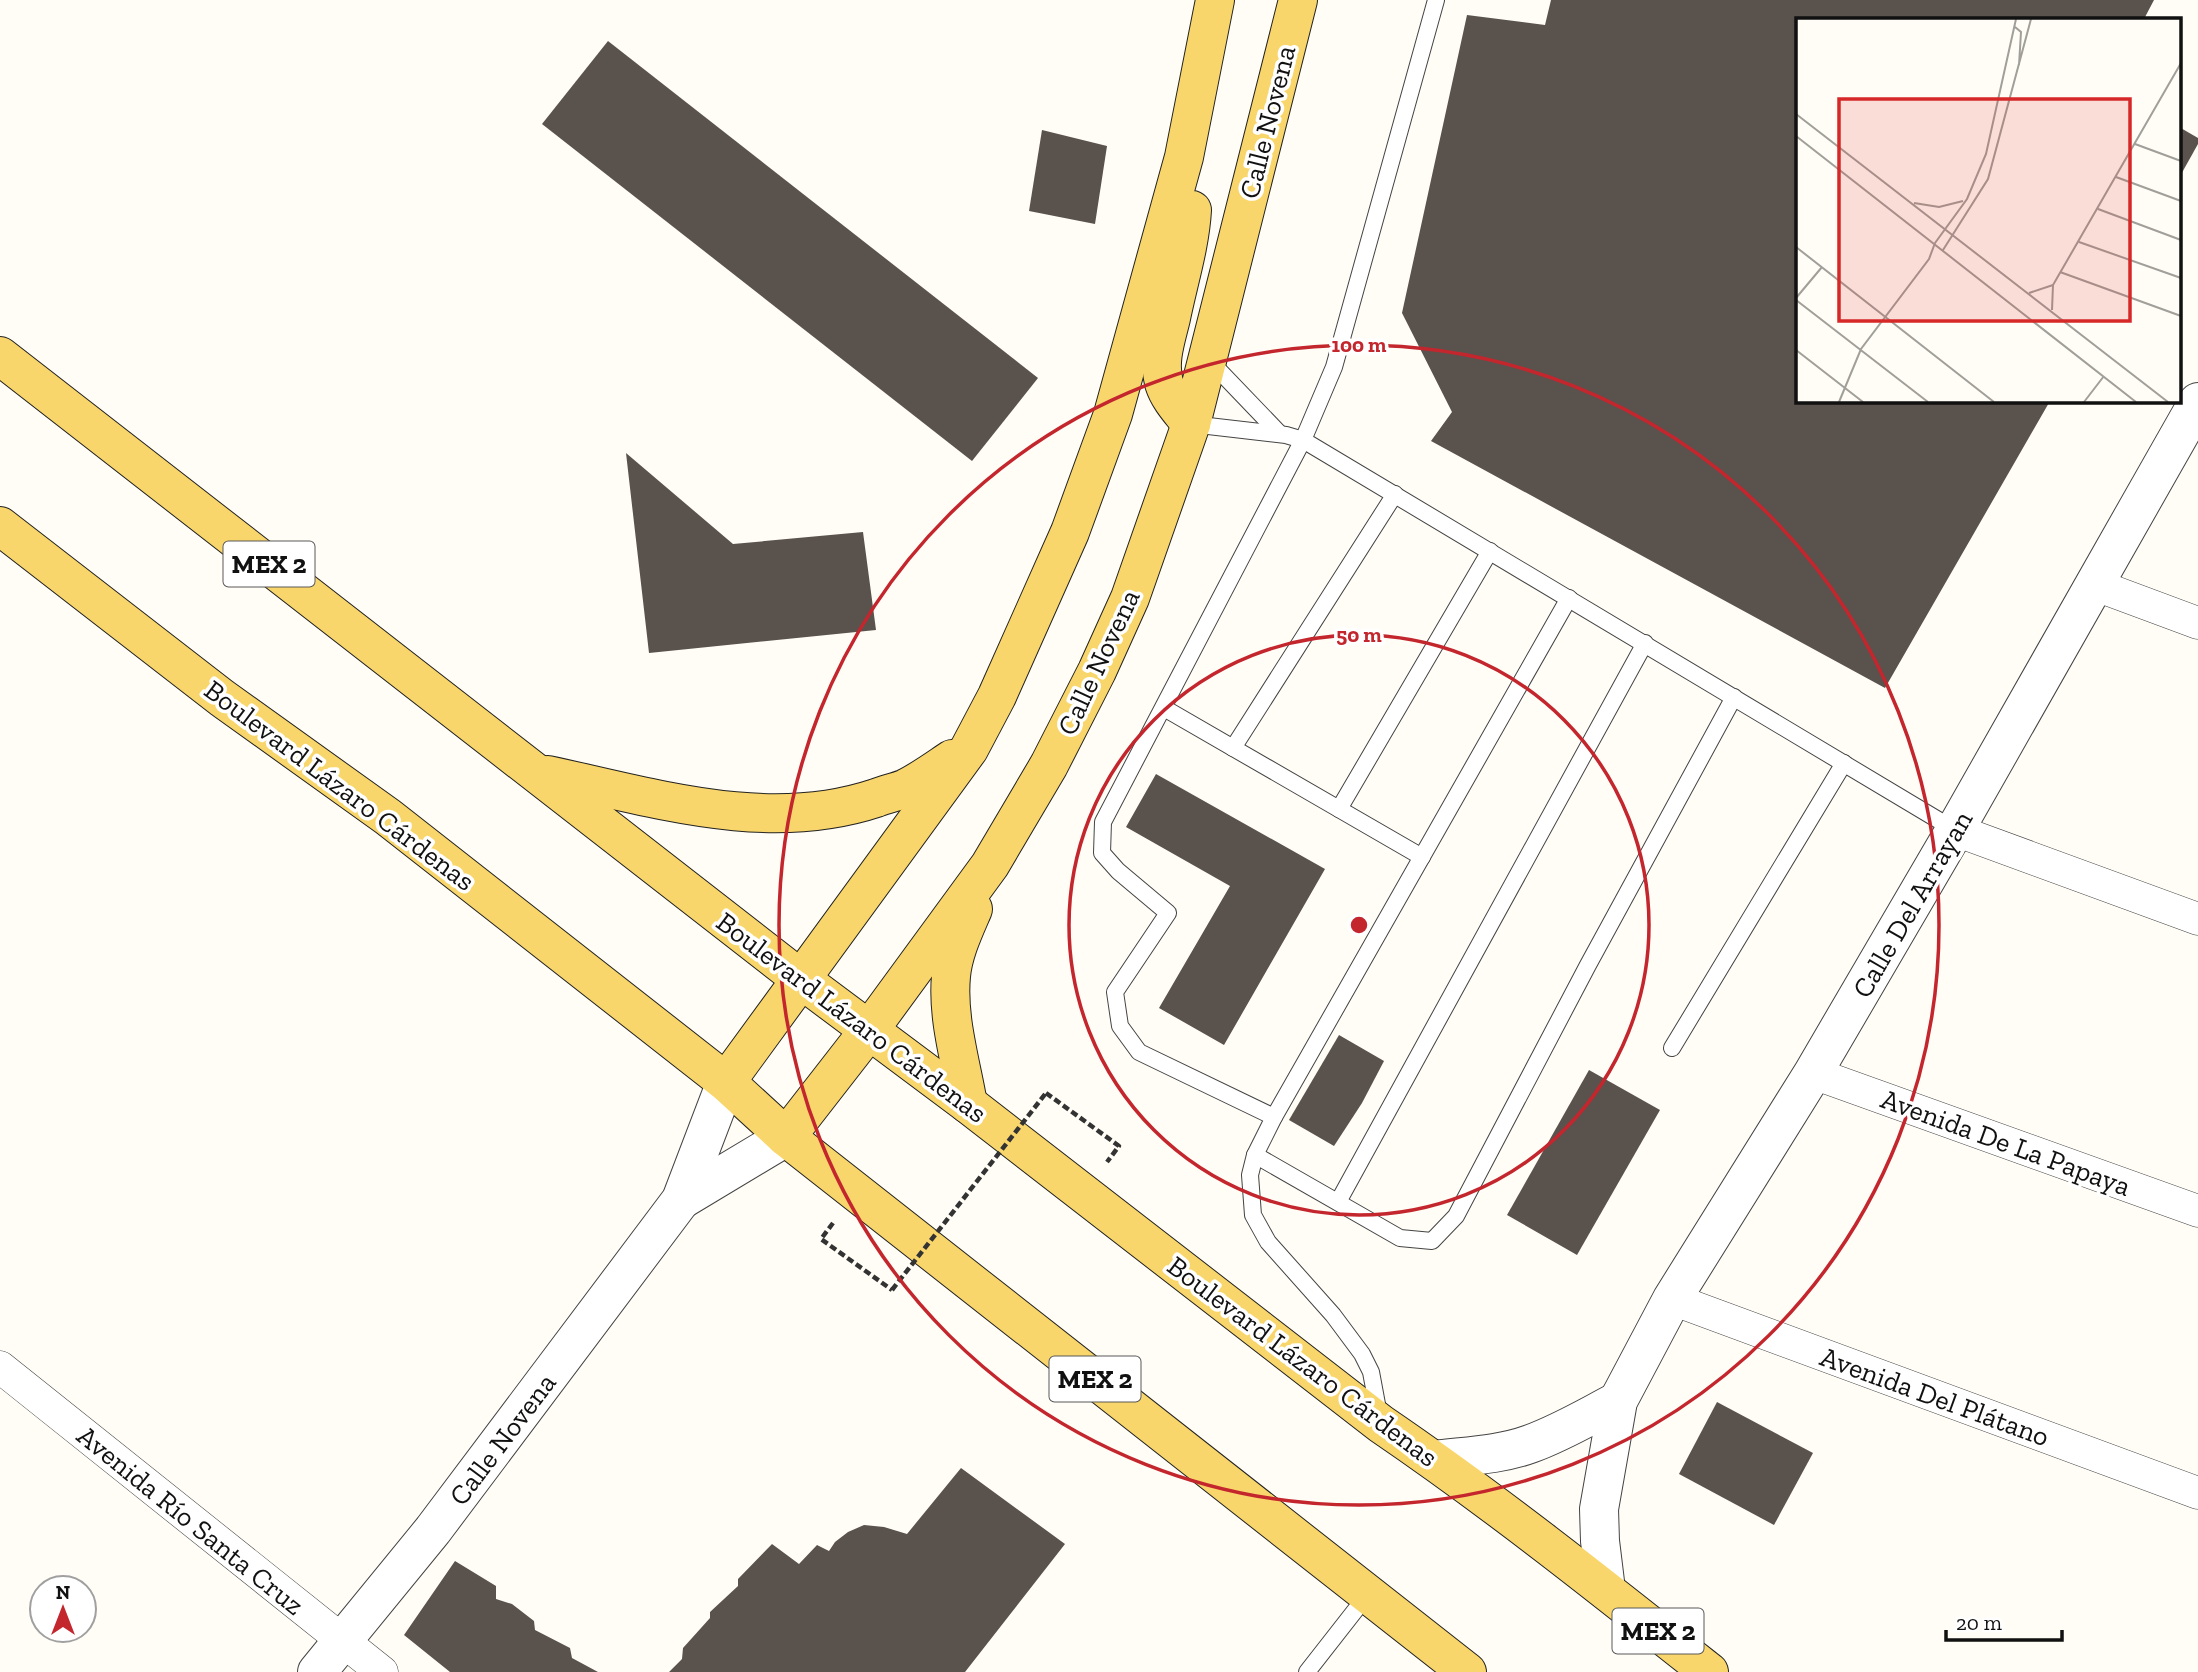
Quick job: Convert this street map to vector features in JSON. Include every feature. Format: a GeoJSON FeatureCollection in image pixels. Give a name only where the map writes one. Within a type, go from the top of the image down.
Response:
{"type":"FeatureCollection","features":[{"type":"Feature","properties":{"kind":"main road","name":"Calle Novena"},"geometry":{"type":"LineString","coordinates":[[726,1082],[969,749],[997,696],[1070,532],[1113,414],[1184,157],[1215,0]]}},
{"type":"Feature","properties":{"kind":"main road","name":"Calle Novena"},"geometry":{"type":"LineString","coordinates":[[786,1137],[870,1029],[990,865],[1049,765],[1097,671],[1129,598],[1191,424],[1298,0]]}},
{"type":"Feature","properties":{"kind":"main road"},"geometry":{"type":"LineString","coordinates":[[1184,157],[1192,184],[1192,220],[1163,352],[1162,370],[1170,398],[1191,424]]}},
{"type":"Feature","properties":{"kind":"main road","name":"Boulevard Lázaro Cárdenas"},"geometry":{"type":"LineString","coordinates":[[0,356],[802,980],[968,1104],[1381,1424],[1434,1460],[1606,1590],[1709,1672]]}},
{"type":"Feature","properties":{"kind":"main road","name":"Boulevard Lázaro Cárdenas"},"geometry":{"type":"LineString","coordinates":[[0,526],[222,698],[388,817],[726,1082],[786,1137],[1467,1672]]}},
{"type":"Feature","properties":{"kind":"main road"},"geometry":{"type":"LineString","coordinates":[[538,773],[698,807],[758,814],[814,811],[860,803],[906,788],[969,749]]}},
{"type":"Feature","properties":{"kind":"main road"},"geometry":{"type":"LineString","coordinates":[[968,1104],[951,1010],[951,975],[957,949],[990,865]]}},
{"type":"Feature","properties":{"kind":"street","name":"Calle Del Arrayan"},"geometry":{"type":"LineString","coordinates":[[1606,1590],[1599,1509],[1618,1401],[1672,1299],[1813,1073],[1955,830],[2198,402]]}},
{"type":"Feature","properties":{"kind":"street"},"geometry":{"type":"LineString","coordinates":[[2093,584],[2198,623]]}},
{"type":"Feature","properties":{"kind":"street"},"geometry":{"type":"LineString","coordinates":[[1955,830],[2198,919]]}},
{"type":"Feature","properties":{"kind":"street","name":"Avenida De La Papaya"},"geometry":{"type":"LineString","coordinates":[[1813,1073],[2198,1211]]}},
{"type":"Feature","properties":{"kind":"street","name":"Calle Novena"},"geometry":{"type":"LineString","coordinates":[[317,1672],[442,1519],[681,1200],[726,1082]]}},
{"type":"Feature","properties":{"kind":"street","name":"Calle Novena"},"geometry":{"type":"LineString","coordinates":[[681,1200],[786,1137]]}},
{"type":"Feature","properties":{"kind":"street","name":"Avenida Del Plátano"},"geometry":{"type":"LineString","coordinates":[[1672,1299],[2198,1493]]}},
{"type":"Feature","properties":{"kind":"street","name":"Avenida Río Santa Cruz"},"geometry":{"type":"LineString","coordinates":[[0,1367],[382,1672]]}},
{"type":"Feature","properties":{"kind":"street"},"geometry":{"type":"LineString","coordinates":[[1434,1460],[1492,1453],[1528,1445],[1618,1401]]}},
{"type":"Feature","properties":{"kind":"lane"},"geometry":{"type":"LineString","coordinates":[[1274,1117],[1139,1052],[1120,1027],[1115,992],[1168,913],[1118,871],[1102,853],[1103,822],[1303,440],[1334,367],[1436,0]]}},
{"type":"Feature","properties":{"kind":"lane"},"geometry":{"type":"LineString","coordinates":[[1208,358],[1280,434]]}},
{"type":"Feature","properties":{"kind":"lane"},"geometry":{"type":"LineString","coordinates":[[1191,424],[1280,434],[1303,440],[1955,830]]}},
{"type":"Feature","properties":{"kind":"lane"},"geometry":{"type":"LineString","coordinates":[[1233,748],[1395,494]]}},
{"type":"Feature","properties":{"kind":"lane"},"geometry":{"type":"LineString","coordinates":[[1339,809],[1490,551]]}},
{"type":"Feature","properties":{"kind":"lane"},"geometry":{"type":"LineString","coordinates":[[1381,1424],[1371,1371],[1362,1353],[1333,1315],[1268,1242],[1253,1215],[1250,1175],[1255,1155],[1274,1117],[1569,598]]}},
{"type":"Feature","properties":{"kind":"lane"},"geometry":{"type":"LineString","coordinates":[[1338,1202],[1646,643]]}},
{"type":"Feature","properties":{"kind":"lane"},"geometry":{"type":"LineString","coordinates":[[1255,1155],[1400,1238],[1432,1241],[1456,1216],[1588,965],[1734,697]]}},
{"type":"Feature","properties":{"kind":"lane"},"geometry":{"type":"LineString","coordinates":[[1164,708],[1422,857]]}},
{"type":"Feature","properties":{"kind":"lane"},"geometry":{"type":"LineString","coordinates":[[1672,1048],[1844,763]]}},
{"type":"Feature","properties":{"kind":"lane"},"geometry":{"type":"LineString","coordinates":[[1311,1671],[1368,1594]]}},
{"type":"Feature","properties":{"kind":"path"},"geometry":{"type":"LineString","coordinates":[[821,1239],[892,1290],[1046,1093],[1119,1146]]}},
{"type":"Feature","properties":{"kind":"building"},"geometry":{"type":"Polygon","coordinates":[[[1551,0],[2154,0],[2145,18],[1796,18],[1796,402],[2049,402],[1885,688],[1431,441],[1452,412],[1402,313],[1467,15],[1545,25],[1551,0]]]}},
{"type":"Feature","properties":{"kind":"building"},"geometry":{"type":"Polygon","coordinates":[[[608,41],[1038,378],[972,461],[542,124],[608,41]]]}},
{"type":"Feature","properties":{"kind":"building"},"geometry":{"type":"Polygon","coordinates":[[[2180,128],[2198,138],[2198,144],[2180,176],[2180,128]]]}},
{"type":"Feature","properties":{"kind":"building"},"geometry":{"type":"Polygon","coordinates":[[[1042,130],[1107,146],[1095,224],[1029,211],[1042,130]]]}},
{"type":"Feature","properties":{"kind":"building"},"geometry":{"type":"Polygon","coordinates":[[[626,453],[733,544],[863,532],[876,630],[649,653],[626,453]]]}},
{"type":"Feature","properties":{"kind":"building"},"geometry":{"type":"Polygon","coordinates":[[[1156,774],[1325,869],[1224,1045],[1159,1008],[1230,886],[1126,827],[1156,774]]]}},
{"type":"Feature","properties":{"kind":"building"},"geometry":{"type":"Polygon","coordinates":[[[1339,1035],[1384,1061],[1362,1103],[1334,1146],[1289,1120],[1339,1035]]]}},
{"type":"Feature","properties":{"kind":"building"},"geometry":{"type":"Polygon","coordinates":[[[1589,1070],[1660,1110],[1577,1255],[1507,1215],[1589,1070]]]}},
{"type":"Feature","properties":{"kind":"building"},"geometry":{"type":"Polygon","coordinates":[[[1717,1402],[1813,1453],[1774,1525],[1679,1474],[1717,1402]]]}},
{"type":"Feature","properties":{"kind":"building"},"geometry":{"type":"Polygon","coordinates":[[[961,1468],[1065,1544],[965,1672],[669,1672],[682,1659],[683,1648],[710,1618],[710,1612],[738,1586],[738,1579],[772,1544],[799,1564],[817,1545],[829,1551],[835,1542],[848,1532],[864,1525],[884,1527],[907,1534],[961,1468]]]}},
{"type":"Feature","properties":{"kind":"building"},"geometry":{"type":"Polygon","coordinates":[[[455,1561],[496,1586],[496,1599],[512,1604],[534,1621],[535,1630],[570,1648],[572,1658],[598,1672],[450,1672],[404,1635],[455,1561]]]}}]}
